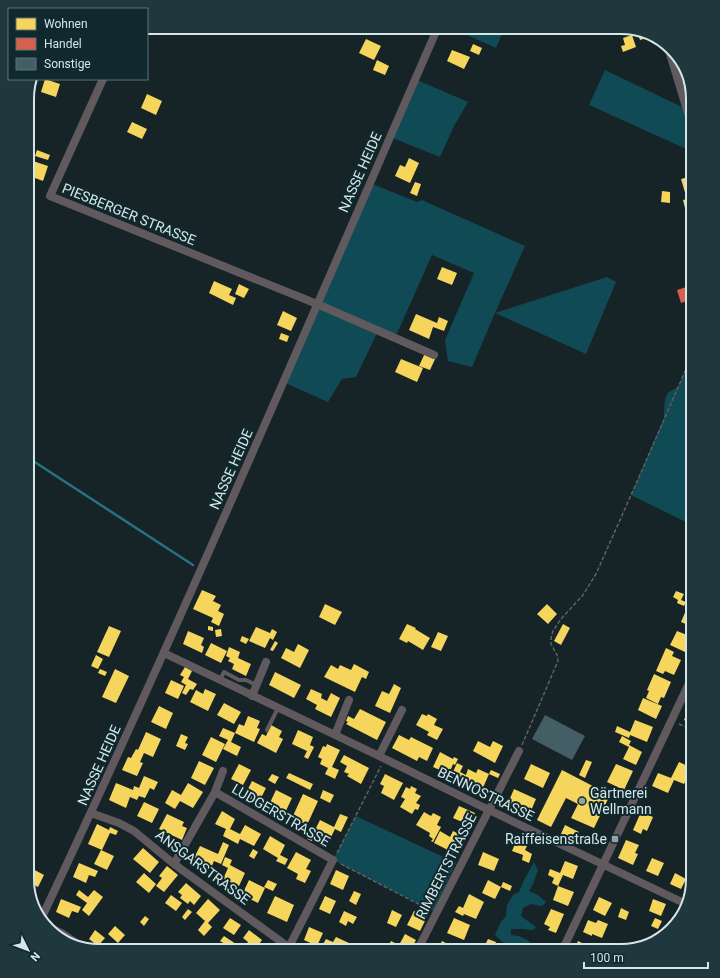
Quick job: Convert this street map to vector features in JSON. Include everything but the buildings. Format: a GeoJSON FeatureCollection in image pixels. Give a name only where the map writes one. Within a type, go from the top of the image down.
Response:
{"type":"FeatureCollection","features":[{"type":"Feature","properties":{"kind":"street","name":"NASSE HEIDE"},"geometry":{"type":"LineString","coordinates":[[44,913],[164,653],[435,34]]}},
{"type":"Feature","properties":{"kind":"street"},"geometry":{"type":"LineString","coordinates":[[671,58],[686,107]]}},
{"type":"Feature","properties":{"kind":"street","name":"PIESBERGER STRASSE"},"geometry":{"type":"LineString","coordinates":[[103,80],[50,196],[317,304]]}},
{"type":"Feature","properties":{"kind":"street"},"geometry":{"type":"LineString","coordinates":[[317,304],[434,354]]}},
{"type":"Feature","properties":{"kind":"street","name":"BENNOSTRASSE"},"geometry":{"type":"LineString","coordinates":[[164,653],[682,902]]}},
{"type":"Feature","properties":{"kind":"street"},"geometry":{"type":"LineString","coordinates":[[252,696],[266,662]]}},
{"type":"Feature","properties":{"kind":"street"},"geometry":{"type":"LineString","coordinates":[[565,944],[686,690]]}},
{"type":"Feature","properties":{"kind":"street"},"geometry":{"type":"LineString","coordinates":[[335,735],[349,700]]}},
{"type":"Feature","properties":{"kind":"street"},"geometry":{"type":"LineString","coordinates":[[382,757],[402,710]]}},
{"type":"Feature","properties":{"kind":"street","name":"RIMBERTSTRASSE"},"geometry":{"type":"LineString","coordinates":[[420,944],[519,751]]}},
{"type":"Feature","properties":{"kind":"street","name":"LUDGERSTRASSE"},"geometry":{"type":"LineString","coordinates":[[174,864],[215,792],[223,771]]}},
{"type":"Feature","properties":{"kind":"street","name":"LUDGERSTRASSE"},"geometry":{"type":"LineString","coordinates":[[215,792],[333,860],[293,944]]}},
{"type":"Feature","properties":{"kind":"street","name":"ANSGARSTRASSE"},"geometry":{"type":"LineString","coordinates":[[91,813],[119,823],[134,831],[174,864],[284,944]]}},
{"type":"Feature","properties":{"kind":"lane"},"geometry":{"type":"LineString","coordinates":[[220,680],[224,672],[239,680],[246,680],[256,685]]}},
{"type":"Feature","properties":{"kind":"lane"},"geometry":{"type":"LineString","coordinates":[[266,730],[278,708]]}},
{"type":"Feature","properties":{"kind":"path"},"geometry":{"type":"LineString","coordinates":[[519,751],[558,661],[557,655],[551,644],[553,631],[561,619],[583,595],[596,574],[686,369]]}},
{"type":"Feature","properties":{"kind":"path"},"geometry":{"type":"LineString","coordinates":[[677,723],[686,727]]}},
{"type":"Feature","properties":{"kind":"path"},"geometry":{"type":"LineString","coordinates":[[382,757],[333,860],[436,913]]}},
{"type":"Feature","properties":{"kind":"shaded area"},"geometry":{"type":"Polygon","coordinates":[[[465,34],[502,34],[496,48],[465,34]]]}},
{"type":"Feature","properties":{"kind":"shaded area"},"geometry":{"type":"Polygon","coordinates":[[[605,70],[682,107],[686,121],[686,149],[589,105],[605,70]]]}},
{"type":"Feature","properties":{"kind":"shaded area"},"geometry":{"type":"Polygon","coordinates":[[[415,79],[468,102],[454,126],[440,157],[390,137],[415,79]]]}},
{"type":"Feature","properties":{"kind":"shaded area"},"geometry":{"type":"Polygon","coordinates":[[[370,183],[417,202],[422,200],[525,246],[472,367],[448,361],[445,340],[474,273],[432,255],[395,338],[378,331],[356,377],[342,379],[328,402],[283,382],[370,183]]]}},
{"type":"Feature","properties":{"kind":"shaded area"},"geometry":{"type":"Polygon","coordinates":[[[607,277],[616,282],[586,354],[495,313],[607,277]]]}},
{"type":"Feature","properties":{"kind":"shaded area"},"geometry":{"type":"Polygon","coordinates":[[[686,369],[686,522],[631,495],[664,418],[666,396],[669,392],[678,387],[686,369]]]}},
{"type":"Feature","properties":{"kind":"shaded area"},"geometry":{"type":"Polygon","coordinates":[[[356,816],[456,863],[433,911],[333,860],[356,816]]]}},
{"type":"Feature","properties":{"kind":"shaded area"},"geometry":{"type":"Polygon","coordinates":[[[534,862],[538,870],[529,891],[538,895],[546,902],[542,906],[531,904],[523,908],[521,916],[536,927],[533,930],[511,929],[511,935],[519,936],[529,941],[530,944],[506,944],[495,935],[501,922],[506,916],[507,905],[513,895],[519,892],[534,862]]]}},
{"type":"Feature","properties":{"kind":"waterway"},"geometry":{"type":"LineString","coordinates":[[34,462],[193,565]]}},
{"type":"Feature","properties":{"kind":"place","name":"Gärtnerei Wellmann"},"geometry":{"type":"Point","coordinates":[582,801]}},
{"type":"Feature","properties":{"kind":"place","name":"Raiffeisenstraße"},"geometry":{"type":"Point","coordinates":[615,839]}}]}
